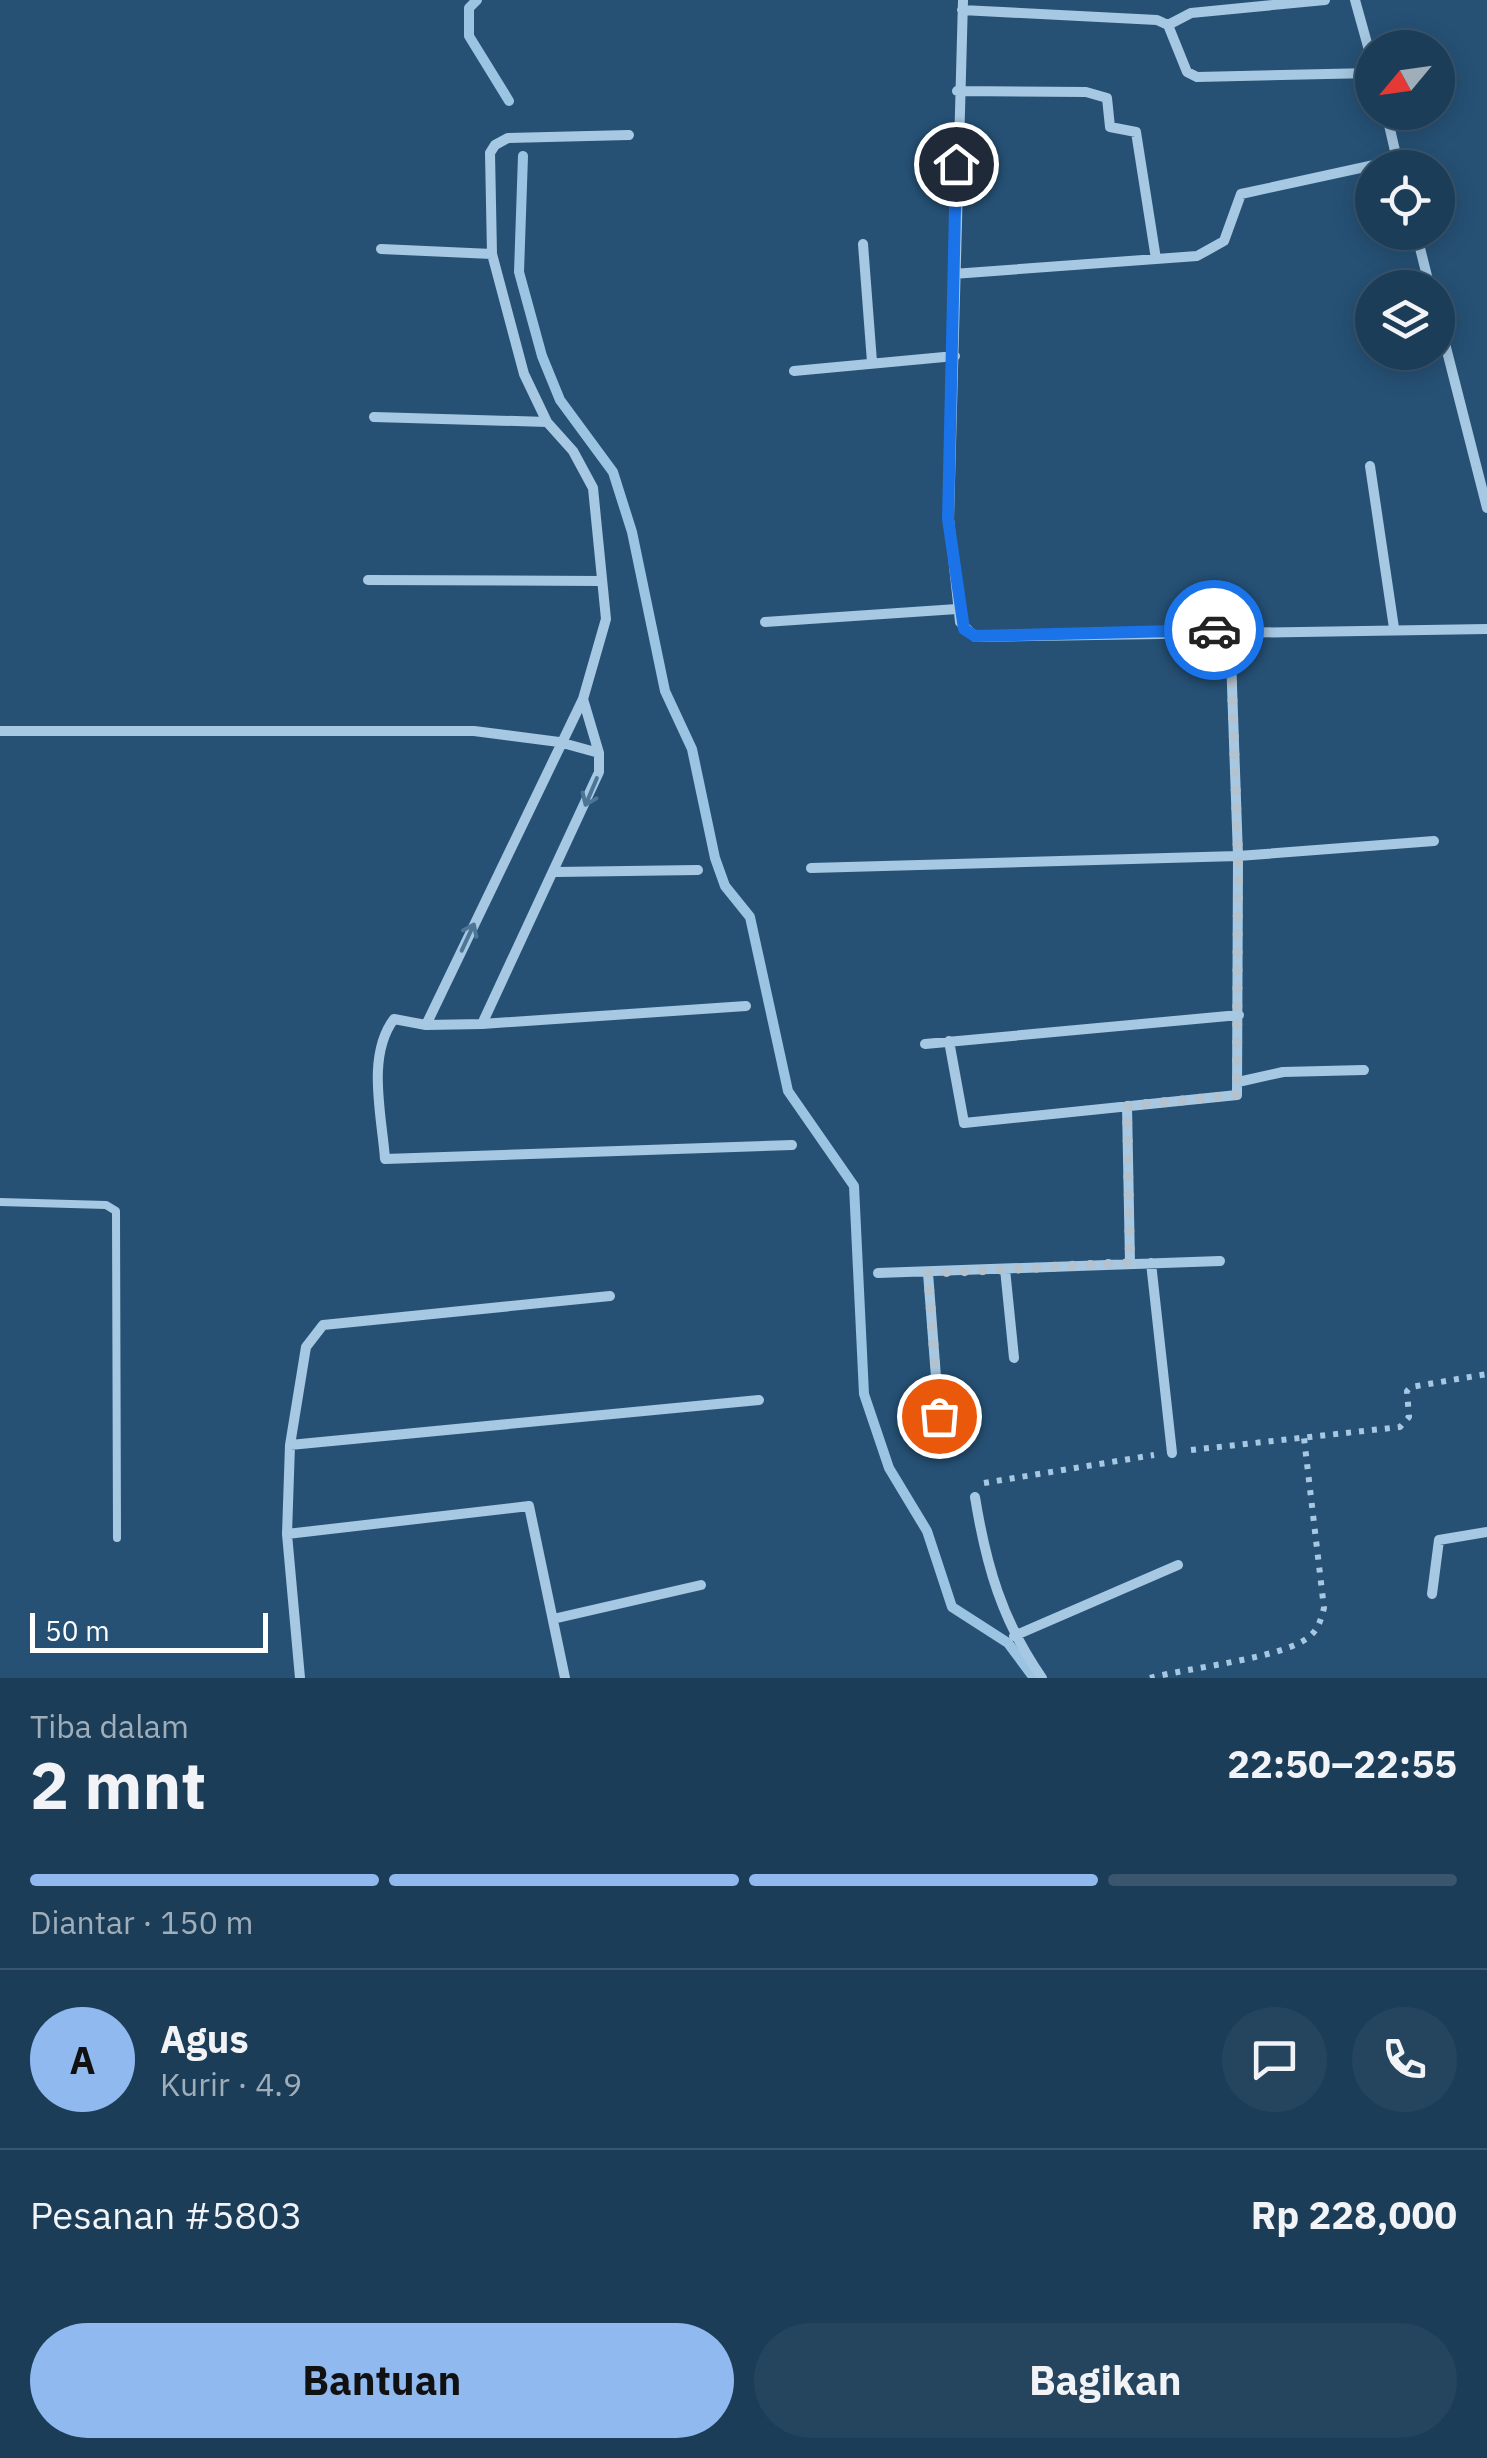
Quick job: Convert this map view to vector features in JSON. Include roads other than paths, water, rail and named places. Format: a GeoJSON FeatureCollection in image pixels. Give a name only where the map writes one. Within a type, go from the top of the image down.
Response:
{"type":"FeatureCollection","features":[{"type":"Feature","properties":{"kind":"street"},"geometry":{"type":"LineString","coordinates":[[1168,25],[1191,13],[1326,0]]}},
{"type":"Feature","properties":{"kind":"street"},"geometry":{"type":"LineString","coordinates":[[1354,0],[1363,30]]}},
{"type":"Feature","properties":{"kind":"street"},"geometry":{"type":"LineString","coordinates":[[1355,73],[1197,77],[1187,72],[1168,25],[1157,20],[963,5],[957,91],[955,356],[948,519],[958,608],[964,629],[975,636],[1230,629],[1487,629]]}},
{"type":"Feature","properties":{"kind":"street"},"geometry":{"type":"LineString","coordinates":[[957,91],[1086,92],[1107,98],[1110,127],[1136,132],[1156,259]]}},
{"type":"Feature","properties":{"kind":"street"},"geometry":{"type":"LineString","coordinates":[[426,1025],[583,699],[606,619],[594,488],[573,452],[547,422],[524,374],[492,254],[488,165],[495,145],[508,138],[629,135]]}},
{"type":"Feature","properties":{"kind":"street"},"geometry":{"type":"LineString","coordinates":[[953,274],[1197,256],[1218,249],[1240,194],[1355,172]]}},
{"type":"Feature","properties":{"kind":"street"},"geometry":{"type":"LineString","coordinates":[[863,244],[872,362]]}},
{"type":"Feature","properties":{"kind":"street"},"geometry":{"type":"LineString","coordinates":[[381,248],[492,254]]}},
{"type":"Feature","properties":{"kind":"street"},"geometry":{"type":"LineString","coordinates":[[794,371],[955,356]]}},
{"type":"Feature","properties":{"kind":"street"},"geometry":{"type":"LineString","coordinates":[[1452,370],[1487,508]]}},
{"type":"Feature","properties":{"kind":"street"},"geometry":{"type":"LineString","coordinates":[[374,418],[547,422]]}},
{"type":"Feature","properties":{"kind":"street"},"geometry":{"type":"LineString","coordinates":[[1370,466],[1394,628]]}},
{"type":"Feature","properties":{"kind":"street"},"geometry":{"type":"LineString","coordinates":[[368,580],[601,581]]}},
{"type":"Feature","properties":{"kind":"street"},"geometry":{"type":"LineString","coordinates":[[765,622],[958,608]]}},
{"type":"Feature","properties":{"kind":"street"},"geometry":{"type":"LineString","coordinates":[[949,1042],[964,1123],[1237,1095],[1238,856],[1230,629]]}},
{"type":"Feature","properties":{"kind":"street"},"geometry":{"type":"LineString","coordinates":[[482,1024],[556,872],[599,772],[599,753],[583,699]]}},
{"type":"Feature","properties":{"kind":"street"},"geometry":{"type":"LineString","coordinates":[[0,731],[474,731],[559,742],[599,753]]}},
{"type":"Feature","properties":{"kind":"street"},"geometry":{"type":"LineString","coordinates":[[811,868],[1238,856],[1434,841]]}},
{"type":"Feature","properties":{"kind":"street"},"geometry":{"type":"LineString","coordinates":[[556,872],[698,870]]}},
{"type":"Feature","properties":{"kind":"street"},"geometry":{"type":"LineString","coordinates":[[746,1006],[482,1024],[426,1025],[394,1019],[383,1033],[378,1053],[384,1159],[792,1145]]}},
{"type":"Feature","properties":{"kind":"street"},"geometry":{"type":"LineString","coordinates":[[925,1044],[1239,1014]]}},
{"type":"Feature","properties":{"kind":"street"},"geometry":{"type":"LineString","coordinates":[[1238,1082],[1283,1072],[1364,1070]]}},
{"type":"Feature","properties":{"kind":"street"},"geometry":{"type":"LineString","coordinates":[[1127,1106],[1130,1263]]}},
{"type":"Feature","properties":{"kind":"street"},"geometry":{"type":"LineString","coordinates":[[878,1273],[1220,1260]]}},
{"type":"Feature","properties":{"kind":"street"},"geometry":{"type":"LineString","coordinates":[[1151,1262],[1172,1452]]}},
{"type":"Feature","properties":{"kind":"street"},"geometry":{"type":"LineString","coordinates":[[1006,1269],[1014,1358]]}},
{"type":"Feature","properties":{"kind":"street"},"geometry":{"type":"LineString","coordinates":[[928,1273],[939,1416]]}},
{"type":"Feature","properties":{"kind":"street"},"geometry":{"type":"LineString","coordinates":[[300,1678],[287,1534],[290,1444],[306,1347],[323,1325],[610,1296]]}},
{"type":"Feature","properties":{"kind":"street"},"geometry":{"type":"LineString","coordinates":[[290,1444],[758,1400]]}},
{"type":"Feature","properties":{"kind":"street"},"geometry":{"type":"LineString","coordinates":[[975,1497],[991,1582],[1014,1636],[1042,1678]]}},
{"type":"Feature","properties":{"kind":"street"},"geometry":{"type":"LineString","coordinates":[[287,1534],[529,1506],[564,1678]]}},
{"type":"Feature","properties":{"kind":"street"},"geometry":{"type":"LineString","coordinates":[[1432,1594],[1439,1540],[1487,1532]]}},
{"type":"Feature","properties":{"kind":"street"},"geometry":{"type":"LineString","coordinates":[[1014,1636],[1178,1565]]}},
{"type":"Feature","properties":{"kind":"street"},"geometry":{"type":"LineString","coordinates":[[553,1619],[701,1585]]}},
{"type":"Feature","properties":{"kind":"lane"},"geometry":{"type":"LineString","coordinates":[[0,1202],[106,1205],[116,1211],[116,1538]]}},
{"type":"Feature","properties":{"kind":"waterway"},"geometry":{"type":"LineString","coordinates":[[477,0],[469,8],[469,36],[509,101]]}},
{"type":"Feature","properties":{"kind":"waterway"},"geometry":{"type":"LineString","coordinates":[[523,156],[519,272],[542,356],[560,400],[613,472],[632,532],[665,691],[692,749],[715,858],[725,886],[750,917],[788,1091],[854,1186],[864,1394],[889,1468],[927,1531],[952,1607],[1008,1643],[1034,1678]]}}]}
